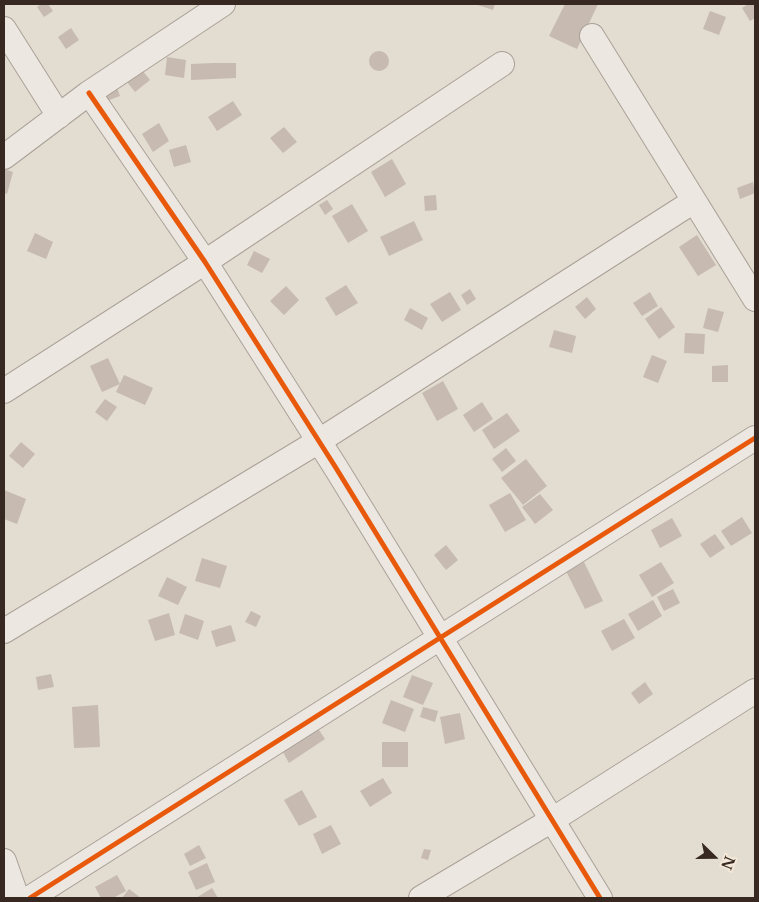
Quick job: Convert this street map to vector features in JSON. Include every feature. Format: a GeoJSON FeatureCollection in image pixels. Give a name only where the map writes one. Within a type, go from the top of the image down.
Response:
{"type":"FeatureCollection","features":[{"type":"Feature","properties":{"kind":"street"},"geometry":{"type":"LineString","coordinates":[[4,157],[89,93],[223,4]]}},
{"type":"Feature","properties":{"kind":"street"},"geometry":{"type":"LineString","coordinates":[[4,29],[59,116]]}},
{"type":"Feature","properties":{"kind":"street"},"geometry":{"type":"LineString","coordinates":[[592,36],[755,299]]}},
{"type":"Feature","properties":{"kind":"street"},"geometry":{"type":"LineString","coordinates":[[4,391],[205,262],[502,64]]}},
{"type":"Feature","properties":{"kind":"street"},"geometry":{"type":"LineString","coordinates":[[89,93],[205,262],[318,441],[600,898]]}},
{"type":"Feature","properties":{"kind":"street"},"geometry":{"type":"LineString","coordinates":[[4,631],[318,441],[694,201]]}},
{"type":"Feature","properties":{"kind":"street"},"geometry":{"type":"LineString","coordinates":[[30,898],[755,438]]}},
{"type":"Feature","properties":{"kind":"street"},"geometry":{"type":"LineString","coordinates":[[421,898],[552,820],[755,692]]}},
{"type":"Feature","properties":{"kind":"street"},"geometry":{"type":"LineString","coordinates":[[4,861],[17,898]]}},
{"type":"Feature","properties":{"kind":"building"},"geometry":{"type":"Polygon","coordinates":[[[41,4],[48,4],[53,11],[44,17],[37,7],[41,4]]]}},
{"type":"Feature","properties":{"kind":"building"},"geometry":{"type":"Polygon","coordinates":[[[475,4],[495,4],[493,10],[475,4]]]}},
{"type":"Feature","properties":{"kind":"building"},"geometry":{"type":"Polygon","coordinates":[[[565,4],[598,4],[577,49],[549,36],[565,4]]]}},
{"type":"Feature","properties":{"kind":"building"},"geometry":{"type":"Polygon","coordinates":[[[748,4],[755,4],[755,18],[750,21],[742,8],[748,4]]]}},
{"type":"Feature","properties":{"kind":"building"},"geometry":{"type":"Polygon","coordinates":[[[710,11],[726,17],[719,35],[703,29],[710,11]]]}},
{"type":"Feature","properties":{"kind":"building"},"geometry":{"type":"Polygon","coordinates":[[[71,28],[79,40],[66,49],[58,37],[71,28]]]}},
{"type":"Feature","properties":{"kind":"building"},"geometry":{"type":"Polygon","coordinates":[[[379,51],[386,54],[389,61],[386,68],[379,71],[372,68],[369,61],[372,54],[379,51]]]}},
{"type":"Feature","properties":{"kind":"building"},"geometry":{"type":"Polygon","coordinates":[[[167,57],[186,60],[184,78],[165,75],[167,57]]]}},
{"type":"Feature","properties":{"kind":"building"},"geometry":{"type":"Polygon","coordinates":[[[236,63],[236,78],[191,80],[191,64],[236,63]]]}},
{"type":"Feature","properties":{"kind":"building"},"geometry":{"type":"Polygon","coordinates":[[[138,65],[150,80],[135,92],[123,77],[138,65]]]}},
{"type":"Feature","properties":{"kind":"building"},"geometry":{"type":"Polygon","coordinates":[[[116,85],[120,96],[107,101],[103,90],[116,85]]]}},
{"type":"Feature","properties":{"kind":"building"},"geometry":{"type":"Polygon","coordinates":[[[233,101],[242,115],[217,131],[208,117],[233,101]]]}},
{"type":"Feature","properties":{"kind":"building"},"geometry":{"type":"Polygon","coordinates":[[[159,123],[169,141],[153,152],[142,134],[159,123]]]}},
{"type":"Feature","properties":{"kind":"building"},"geometry":{"type":"Polygon","coordinates":[[[284,127],[297,142],[283,153],[270,138],[284,127]]]}},
{"type":"Feature","properties":{"kind":"building"},"geometry":{"type":"Polygon","coordinates":[[[186,145],[191,162],[174,167],[169,150],[186,145]]]}},
{"type":"Feature","properties":{"kind":"building"},"geometry":{"type":"Polygon","coordinates":[[[392,159],[406,184],[385,197],[371,172],[392,159]]]}},
{"type":"Feature","properties":{"kind":"building"},"geometry":{"type":"Polygon","coordinates":[[[4,169],[13,172],[7,194],[4,193],[4,169]]]}},
{"type":"Feature","properties":{"kind":"building"},"geometry":{"type":"Polygon","coordinates":[[[753,182],[755,193],[740,199],[737,188],[753,182]]]}},
{"type":"Feature","properties":{"kind":"building"},"geometry":{"type":"Polygon","coordinates":[[[436,195],[437,210],[425,211],[424,196],[436,195]]]}},
{"type":"Feature","properties":{"kind":"building"},"geometry":{"type":"Polygon","coordinates":[[[327,200],[333,209],[325,215],[319,205],[327,200]]]}},
{"type":"Feature","properties":{"kind":"building"},"geometry":{"type":"Polygon","coordinates":[[[352,204],[368,231],[348,243],[332,216],[352,204]]]}},
{"type":"Feature","properties":{"kind":"building"},"geometry":{"type":"Polygon","coordinates":[[[414,221],[423,240],[389,256],[380,237],[414,221]]]}},
{"type":"Feature","properties":{"kind":"building"},"geometry":{"type":"Polygon","coordinates":[[[35,233],[53,242],[46,259],[27,251],[35,233]]]}},
{"type":"Feature","properties":{"kind":"building"},"geometry":{"type":"Polygon","coordinates":[[[697,235],[716,265],[698,276],[679,247],[697,235]]]}},
{"type":"Feature","properties":{"kind":"building"},"geometry":{"type":"Polygon","coordinates":[[[254,251],[270,259],[262,273],[247,265],[254,251]]]}},
{"type":"Feature","properties":{"kind":"building"},"geometry":{"type":"Polygon","coordinates":[[[346,285],[358,303],[336,316],[325,298],[346,285]]]}},
{"type":"Feature","properties":{"kind":"building"},"geometry":{"type":"Polygon","coordinates":[[[286,286],[299,300],[284,315],[270,301],[286,286]]]}},
{"type":"Feature","properties":{"kind":"building"},"geometry":{"type":"Polygon","coordinates":[[[470,289],[476,299],[467,305],[461,295],[470,289]]]}},
{"type":"Feature","properties":{"kind":"building"},"geometry":{"type":"Polygon","coordinates":[[[450,292],[461,310],[442,322],[430,304],[450,292]]]}},
{"type":"Feature","properties":{"kind":"building"},"geometry":{"type":"Polygon","coordinates":[[[650,292],[658,306],[642,316],[633,303],[650,292]]]}},
{"type":"Feature","properties":{"kind":"building"},"geometry":{"type":"Polygon","coordinates":[[[587,297],[596,309],[585,319],[575,307],[587,297]]]}},
{"type":"Feature","properties":{"kind":"building"},"geometry":{"type":"Polygon","coordinates":[[[661,307],[675,327],[659,339],[645,319],[661,307]]]}},
{"type":"Feature","properties":{"kind":"building"},"geometry":{"type":"Polygon","coordinates":[[[410,308],[428,318],[422,330],[404,320],[410,308]]]}},
{"type":"Feature","properties":{"kind":"building"},"geometry":{"type":"Polygon","coordinates":[[[708,308],[724,312],[718,332],[703,328],[708,308]]]}},
{"type":"Feature","properties":{"kind":"building"},"geometry":{"type":"Polygon","coordinates":[[[554,330],[576,336],[572,353],[549,347],[554,330]]]}},
{"type":"Feature","properties":{"kind":"building"},"geometry":{"type":"Polygon","coordinates":[[[685,333],[705,334],[704,354],[684,353],[685,333]]]}},
{"type":"Feature","properties":{"kind":"building"},"geometry":{"type":"Polygon","coordinates":[[[652,355],[667,361],[658,383],[643,377],[652,355]]]}},
{"type":"Feature","properties":{"kind":"building"},"geometry":{"type":"Polygon","coordinates":[[[108,358],[120,384],[102,392],[90,366],[108,358]]]}},
{"type":"Feature","properties":{"kind":"building"},"geometry":{"type":"Polygon","coordinates":[[[728,365],[728,382],[712,382],[712,366],[728,365]]]}},
{"type":"Feature","properties":{"kind":"building"},"geometry":{"type":"Polygon","coordinates":[[[124,375],[153,388],[145,405],[116,392],[124,375]]]}},
{"type":"Feature","properties":{"kind":"building"},"geometry":{"type":"Polygon","coordinates":[[[443,381],[458,409],[437,421],[422,393],[443,381]]]}},
{"type":"Feature","properties":{"kind":"building"},"geometry":{"type":"Polygon","coordinates":[[[105,399],[117,407],[107,421],[95,412],[105,399]]]}},
{"type":"Feature","properties":{"kind":"building"},"geometry":{"type":"Polygon","coordinates":[[[482,402],[493,419],[474,432],[463,415],[482,402]]]}},
{"type":"Feature","properties":{"kind":"building"},"geometry":{"type":"Polygon","coordinates":[[[507,413],[520,431],[494,449],[482,430],[507,413]]]}},
{"type":"Feature","properties":{"kind":"building"},"geometry":{"type":"Polygon","coordinates":[[[21,442],[35,454],[23,468],[9,456],[21,442]]]}},
{"type":"Feature","properties":{"kind":"building"},"geometry":{"type":"Polygon","coordinates":[[[506,448],[516,461],[502,472],[492,459],[506,448]]]}},
{"type":"Feature","properties":{"kind":"building"},"geometry":{"type":"Polygon","coordinates":[[[526,459],[547,486],[523,505],[501,478],[526,459]]]}},
{"type":"Feature","properties":{"kind":"building"},"geometry":{"type":"Polygon","coordinates":[[[4,490],[26,499],[17,524],[4,519],[4,490]]]}},
{"type":"Feature","properties":{"kind":"building"},"geometry":{"type":"Polygon","coordinates":[[[510,493],[526,520],[505,532],[489,505],[510,493]]]}},
{"type":"Feature","properties":{"kind":"building"},"geometry":{"type":"Polygon","coordinates":[[[540,494],[553,510],[535,524],[522,507],[540,494]]]}},
{"type":"Feature","properties":{"kind":"building"},"geometry":{"type":"Polygon","coordinates":[[[742,517],[752,533],[731,546],[721,531],[742,517]]]}},
{"type":"Feature","properties":{"kind":"building"},"geometry":{"type":"Polygon","coordinates":[[[672,518],[682,536],[660,548],[651,530],[672,518]]]}},
{"type":"Feature","properties":{"kind":"building"},"geometry":{"type":"Polygon","coordinates":[[[715,534],[725,548],[710,558],[700,544],[715,534]]]}},
{"type":"Feature","properties":{"kind":"building"},"geometry":{"type":"Polygon","coordinates":[[[446,545],[458,560],[446,570],[434,555],[446,545]]]}},
{"type":"Feature","properties":{"kind":"building"},"geometry":{"type":"Polygon","coordinates":[[[202,558],[227,566],[220,588],[195,581],[202,558]]]}},
{"type":"Feature","properties":{"kind":"building"},"geometry":{"type":"Polygon","coordinates":[[[584,562],[603,601],[585,609],[566,571],[584,562]]]}},
{"type":"Feature","properties":{"kind":"building"},"geometry":{"type":"Polygon","coordinates":[[[661,562],[674,583],[652,597],[639,575],[661,562]]]}},
{"type":"Feature","properties":{"kind":"building"},"geometry":{"type":"Polygon","coordinates":[[[167,577],[187,587],[178,605],[158,596],[167,577]]]}},
{"type":"Feature","properties":{"kind":"building"},"geometry":{"type":"Polygon","coordinates":[[[673,589],[680,603],[664,611],[657,597],[673,589]]]}},
{"type":"Feature","properties":{"kind":"building"},"geometry":{"type":"Polygon","coordinates":[[[653,600],[662,616],[638,631],[628,614],[653,600]]]}},
{"type":"Feature","properties":{"kind":"building"},"geometry":{"type":"Polygon","coordinates":[[[251,611],[261,616],[256,627],[245,622],[251,611]]]}},
{"type":"Feature","properties":{"kind":"building"},"geometry":{"type":"Polygon","coordinates":[[[169,613],[175,635],[155,641],[148,620],[169,613]]]}},
{"type":"Feature","properties":{"kind":"building"},"geometry":{"type":"Polygon","coordinates":[[[185,614],[204,621],[198,640],[179,633],[185,614]]]}},
{"type":"Feature","properties":{"kind":"building"},"geometry":{"type":"Polygon","coordinates":[[[624,619],[635,638],[612,651],[601,631],[624,619]]]}},
{"type":"Feature","properties":{"kind":"building"},"geometry":{"type":"Polygon","coordinates":[[[231,625],[236,641],[216,647],[211,631],[231,625]]]}},
{"type":"Feature","properties":{"kind":"building"},"geometry":{"type":"Polygon","coordinates":[[[51,674],[54,687],[38,690],[36,677],[51,674]]]}},
{"type":"Feature","properties":{"kind":"building"},"geometry":{"type":"Polygon","coordinates":[[[412,675],[433,683],[423,705],[403,697],[412,675]]]}},
{"type":"Feature","properties":{"kind":"building"},"geometry":{"type":"Polygon","coordinates":[[[645,682],[653,694],[639,704],[631,693],[645,682]]]}},
{"type":"Feature","properties":{"kind":"building"},"geometry":{"type":"Polygon","coordinates":[[[391,700],[414,709],[405,732],[382,723],[391,700]]]}},
{"type":"Feature","properties":{"kind":"building"},"geometry":{"type":"Polygon","coordinates":[[[98,705],[100,747],[74,748],[72,707],[98,705]]]}},
{"type":"Feature","properties":{"kind":"building"},"geometry":{"type":"Polygon","coordinates":[[[423,707],[438,711],[435,722],[420,717],[423,707]]]}},
{"type":"Feature","properties":{"kind":"building"},"geometry":{"type":"Polygon","coordinates":[[[460,713],[465,739],[445,744],[440,717],[460,713]]]}},
{"type":"Feature","properties":{"kind":"building"},"geometry":{"type":"Polygon","coordinates":[[[313,721],[325,739],[289,763],[278,743],[313,721]]]}},
{"type":"Feature","properties":{"kind":"building"},"geometry":{"type":"Polygon","coordinates":[[[382,742],[408,742],[408,767],[382,767],[382,742]]]}},
{"type":"Feature","properties":{"kind":"building"},"geometry":{"type":"Polygon","coordinates":[[[383,778],[392,793],[370,807],[360,791],[383,778]]]}},
{"type":"Feature","properties":{"kind":"building"},"geometry":{"type":"Polygon","coordinates":[[[302,790],[317,817],[299,826],[284,800],[302,790]]]}},
{"type":"Feature","properties":{"kind":"building"},"geometry":{"type":"Polygon","coordinates":[[[331,825],[341,844],[322,854],[313,834],[331,825]]]}},
{"type":"Feature","properties":{"kind":"building"},"geometry":{"type":"Polygon","coordinates":[[[199,845],[206,858],[190,866],[184,854],[199,845]]]}},
{"type":"Feature","properties":{"kind":"building"},"geometry":{"type":"Polygon","coordinates":[[[424,849],[431,850],[428,860],[421,858],[424,849]]]}},
{"type":"Feature","properties":{"kind":"building"},"geometry":{"type":"Polygon","coordinates":[[[207,863],[215,882],[196,890],[188,872],[207,863]]]}},
{"type":"Feature","properties":{"kind":"building"},"geometry":{"type":"Polygon","coordinates":[[[117,875],[126,891],[113,898],[101,898],[95,887],[117,875]]]}},
{"type":"Feature","properties":{"kind":"building"},"geometry":{"type":"Polygon","coordinates":[[[212,888],[218,898],[196,898],[212,888]]]}},
{"type":"Feature","properties":{"kind":"building"},"geometry":{"type":"Polygon","coordinates":[[[129,889],[141,898],[122,898],[129,889]]]}},
{"type":"Feature","properties":{"kind":"cycle path"},"geometry":{"type":"LineString","coordinates":[[89,93],[205,262],[336,468],[600,898]]}},
{"type":"Feature","properties":{"kind":"cycle path"},"geometry":{"type":"LineString","coordinates":[[30,898],[755,438]]}}]}
